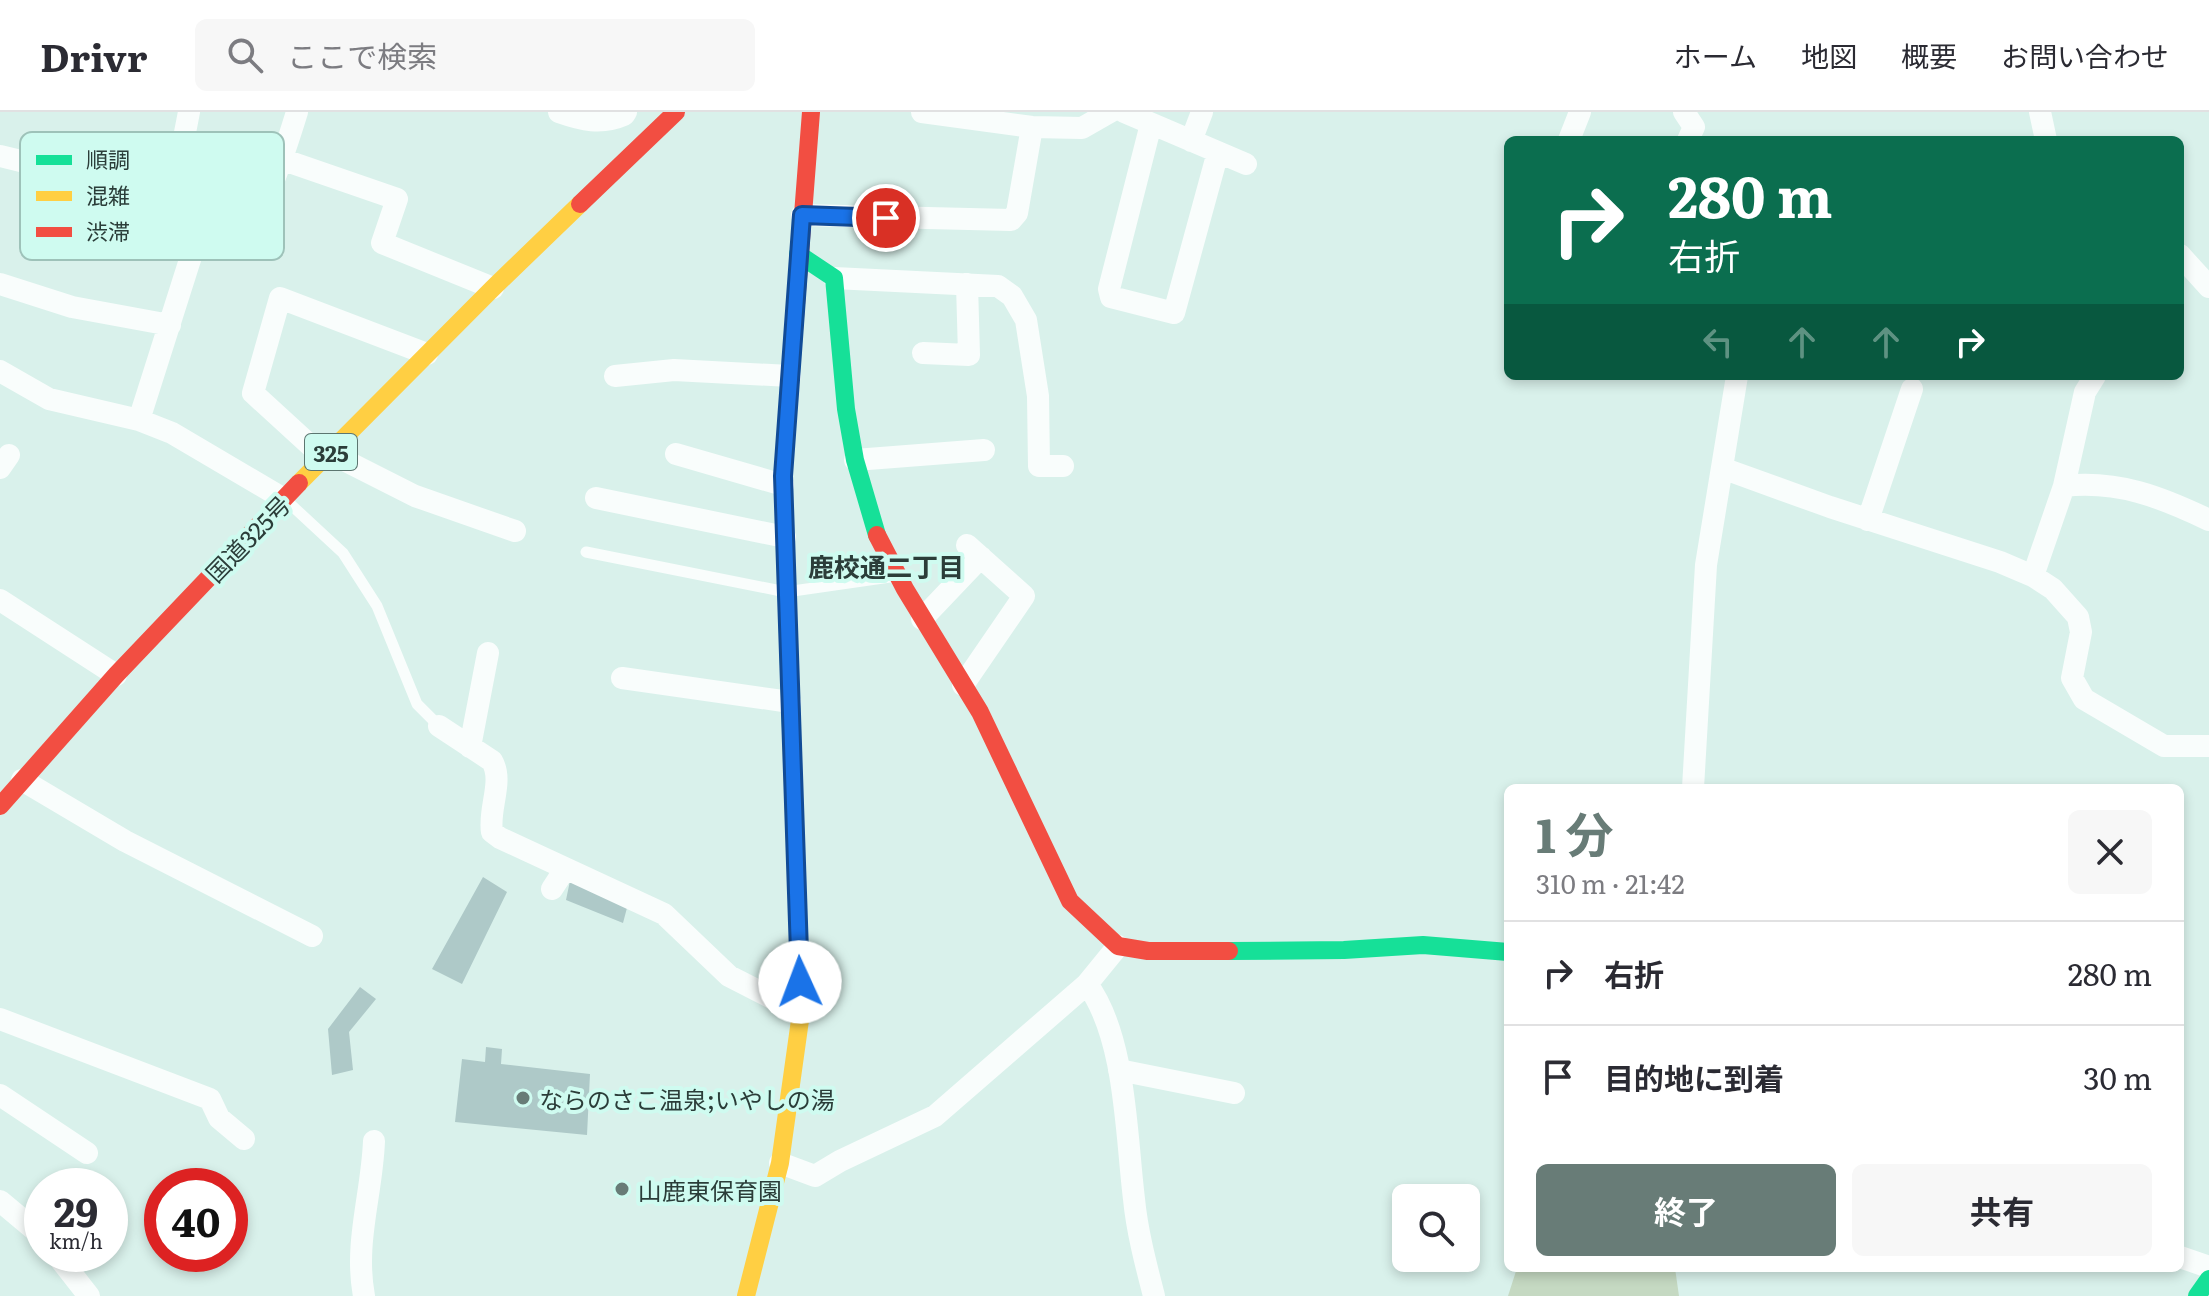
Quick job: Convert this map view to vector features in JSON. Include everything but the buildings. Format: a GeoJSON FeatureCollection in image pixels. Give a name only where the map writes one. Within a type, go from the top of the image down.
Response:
{"type":"FeatureCollection","features":[{"type":"Feature","properties":{"kind":"main road","name":"国道325号"},"geometry":{"type":"LineString","coordinates":[[0,806],[116,675],[284,499],[493,288],[676,112]]}},
{"type":"Feature","properties":{"kind":"main road"},"geometry":{"type":"LineString","coordinates":[[746,1296],[780,1163],[801,1013],[783,485],[811,112]]}},
{"type":"Feature","properties":{"kind":"main road"},"geometry":{"type":"LineString","coordinates":[[798,254],[834,278],[846,409],[855,460],[877,534],[922,619],[980,712],[1070,901],[1118,946],[1163,951],[1344,950],[1423,945],[1504,952]]}},
{"type":"Feature","properties":{"kind":"main road"},"geometry":{"type":"LineString","coordinates":[[2197,1296],[2209,1279]]}},
{"type":"Feature","properties":{"kind":"street"},"geometry":{"type":"LineString","coordinates":[[185,132],[189,112]]}},
{"type":"Feature","properties":{"kind":"street"},"geometry":{"type":"LineString","coordinates":[[284,150],[297,112]]}},
{"type":"Feature","properties":{"kind":"street"},"geometry":{"type":"LineString","coordinates":[[559,112],[582,120],[608,122],[626,112]]}},
{"type":"Feature","properties":{"kind":"street"},"geometry":{"type":"LineString","coordinates":[[929,112],[1032,127],[1075,120],[1082,128],[1110,112]]}},
{"type":"Feature","properties":{"kind":"street"},"geometry":{"type":"LineString","coordinates":[[1124,112],[1246,164]]}},
{"type":"Feature","properties":{"kind":"street"},"geometry":{"type":"LineString","coordinates":[[1191,141],[1202,112]]}},
{"type":"Feature","properties":{"kind":"street"},"geometry":{"type":"LineString","coordinates":[[1571,136],[1580,112]]}},
{"type":"Feature","properties":{"kind":"street"},"geometry":{"type":"LineString","coordinates":[[1684,112],[1694,127],[1690,136]]}},
{"type":"Feature","properties":{"kind":"street"},"geometry":{"type":"LineString","coordinates":[[2040,112],[2045,136]]}},
{"type":"Feature","properties":{"kind":"street"},"geometry":{"type":"LineString","coordinates":[[1151,124],[1109,289],[1111,297],[1174,313],[1218,152]]}},
{"type":"Feature","properties":{"kind":"street"},"geometry":{"type":"LineString","coordinates":[[802,215],[1011,220],[1017,213],[1032,127]]}},
{"type":"Feature","properties":{"kind":"street"},"geometry":{"type":"LineString","coordinates":[[0,156],[20,161]]}},
{"type":"Feature","properties":{"kind":"street"},"geometry":{"type":"LineString","coordinates":[[284,160],[397,199],[382,243],[493,288]]}},
{"type":"Feature","properties":{"kind":"street"},"geometry":{"type":"LineString","coordinates":[[2184,259],[2209,287]]}},
{"type":"Feature","properties":{"kind":"street"},"geometry":{"type":"LineString","coordinates":[[139,420],[190,260]]}},
{"type":"Feature","properties":{"kind":"street"},"geometry":{"type":"LineString","coordinates":[[834,278],[998,286],[1012,296],[1026,320],[1038,396],[1039,466],[1063,466]]}},
{"type":"Feature","properties":{"kind":"street"},"geometry":{"type":"LineString","coordinates":[[0,284],[72,307],[170,325]]}},
{"type":"Feature","properties":{"kind":"street"},"geometry":{"type":"LineString","coordinates":[[923,353],[969,355],[967,284]]}},
{"type":"Feature","properties":{"kind":"street"},"geometry":{"type":"LineString","coordinates":[[427,354],[280,298],[253,393],[327,456],[415,496],[515,531]]}},
{"type":"Feature","properties":{"kind":"street"},"geometry":{"type":"LineString","coordinates":[[615,376],[674,370],[790,376]]}},
{"type":"Feature","properties":{"kind":"street"},"geometry":{"type":"LineString","coordinates":[[0,371],[49,399],[139,420],[172,433],[284,499]]}},
{"type":"Feature","properties":{"kind":"street"},"geometry":{"type":"LineString","coordinates":[[1693,784],[1706,565],[1736,380]]}},
{"type":"Feature","properties":{"kind":"street"},"geometry":{"type":"LineString","coordinates":[[2033,576],[2064,486],[2085,392],[2092,380]]}},
{"type":"Feature","properties":{"kind":"street"},"geometry":{"type":"LineString","coordinates":[[1868,520],[1912,389]]}},
{"type":"Feature","properties":{"kind":"street"},"geometry":{"type":"LineString","coordinates":[[855,460],[984,450]]}},
{"type":"Feature","properties":{"kind":"street"},"geometry":{"type":"LineString","coordinates":[[676,454],[783,485]]}},
{"type":"Feature","properties":{"kind":"street"},"geometry":{"type":"LineString","coordinates":[[1722,468],[2033,576],[2053,589],[2078,617],[2081,632],[2072,678],[2084,699],[2164,746],[2209,746]]}},
{"type":"Feature","properties":{"kind":"street"},"geometry":{"type":"LineString","coordinates":[[2064,486],[2093,483],[2143,492],[2209,520]]}},
{"type":"Feature","properties":{"kind":"street"},"geometry":{"type":"LineString","coordinates":[[596,498],[785,537]]}},
{"type":"Feature","properties":{"kind":"street"},"geometry":{"type":"LineString","coordinates":[[922,619],[974,551],[1024,596],[963,685]]}},
{"type":"Feature","properties":{"kind":"street"},"geometry":{"type":"LineString","coordinates":[[0,600],[116,675]]}},
{"type":"Feature","properties":{"kind":"street"},"geometry":{"type":"LineString","coordinates":[[470,747],[488,653]]}},
{"type":"Feature","properties":{"kind":"street"},"geometry":{"type":"LineString","coordinates":[[622,678],[790,702]]}},
{"type":"Feature","properties":{"kind":"street"},"geometry":{"type":"LineString","coordinates":[[439,726],[492,761],[496,768],[490,818],[492,832],[664,914],[729,976],[801,1013]]}},
{"type":"Feature","properties":{"kind":"street"},"geometry":{"type":"LineString","coordinates":[[22,780],[125,841],[312,936]]}},
{"type":"Feature","properties":{"kind":"street"},"geometry":{"type":"LineString","coordinates":[[552,889],[565,869]]}},
{"type":"Feature","properties":{"kind":"street"},"geometry":{"type":"LineString","coordinates":[[780,1163],[815,1176],[935,1116],[1087,984],[1118,946]]}},
{"type":"Feature","properties":{"kind":"street"},"geometry":{"type":"LineString","coordinates":[[1087,984],[1101,1003],[1119,1070],[1134,1203],[1154,1296]]}},
{"type":"Feature","properties":{"kind":"street"},"geometry":{"type":"LineString","coordinates":[[0,1019],[210,1099],[219,1118],[244,1139]]}},
{"type":"Feature","properties":{"kind":"street"},"geometry":{"type":"LineString","coordinates":[[1119,1070],[1234,1093]]}},
{"type":"Feature","properties":{"kind":"street"},"geometry":{"type":"LineString","coordinates":[[0,1095],[87,1153]]}},
{"type":"Feature","properties":{"kind":"street"},"geometry":{"type":"LineString","coordinates":[[364,1296],[360,1250],[365,1207],[373,1178],[374,1141]]}},
{"type":"Feature","properties":{"kind":"street"},"geometry":{"type":"LineString","coordinates":[[0,1201],[24,1221]]}},
{"type":"Feature","properties":{"kind":"street"},"geometry":{"type":"LineString","coordinates":[[2184,1258],[2209,1267]]}},
{"type":"Feature","properties":{"kind":"street"},"geometry":{"type":"LineString","coordinates":[[70,1272],[89,1296]]}},
{"type":"Feature","properties":{"kind":"lane"},"geometry":{"type":"LineString","coordinates":[[284,499],[343,553],[377,606],[417,704],[439,726]]}},
{"type":"Feature","properties":{"kind":"lane"},"geometry":{"type":"LineString","coordinates":[[586,552],[786,592],[898,576]]}},
{"type":"Feature","properties":{"kind":"green space"},"geometry":{"type":"Polygon","coordinates":[[[1516,1272],[1676,1272],[1679,1296],[1508,1296],[1516,1272]]]}},
{"type":"Feature","properties":{"kind":"traffic: fast"},"geometry":{"type":"LineString","coordinates":[[798,254],[834,278],[846,409],[855,460],[877,535]]}},
{"type":"Feature","properties":{"kind":"traffic: fast"},"geometry":{"type":"LineString","coordinates":[[791,729],[783,476],[794,330]]}},
{"type":"Feature","properties":{"kind":"traffic: fast"},"geometry":{"type":"LineString","coordinates":[[1229,951],[1344,950],[1423,945],[1504,952]]}},
{"type":"Feature","properties":{"kind":"traffic: fast"},"geometry":{"type":"LineString","coordinates":[[2197,1296],[2209,1279]]}},
{"type":"Feature","properties":{"kind":"traffic: slow"},"geometry":{"type":"LineString","coordinates":[[299,483],[580,204]]}},
{"type":"Feature","properties":{"kind":"traffic: slow"},"geometry":{"type":"LineString","coordinates":[[746,1296],[780,1163],[801,1013],[791,729]]}},
{"type":"Feature","properties":{"kind":"traffic: jam"},"geometry":{"type":"LineString","coordinates":[[580,204],[676,112]]}},
{"type":"Feature","properties":{"kind":"traffic: jam"},"geometry":{"type":"LineString","coordinates":[[794,330],[811,112]]}},
{"type":"Feature","properties":{"kind":"traffic: jam"},"geometry":{"type":"LineString","coordinates":[[0,806],[116,675],[299,483]]}},
{"type":"Feature","properties":{"kind":"traffic: jam"},"geometry":{"type":"LineString","coordinates":[[877,535],[905,589],[980,712],[1070,901],[1118,946],[1148,951],[1229,951]]}},
{"type":"Feature","properties":{"kind":"place","name":"ならのさこ温泉;いやしの湯"},"geometry":{"type":"Point","coordinates":[523,1098]}},
{"type":"Feature","properties":{"kind":"place","name":"山鹿東保育園"},"geometry":{"type":"Point","coordinates":[622,1189]}},
{"type":"Feature","properties":{"kind":"district","name":"鹿校通二丁目"},"geometry":{"type":"Point","coordinates":[886,565]}},
{"type":"Feature","properties":{"kind":"route"},"geometry":{"type":"LineString","coordinates":[[800,982],[783,476],[802,215],[886,218]]}}]}
